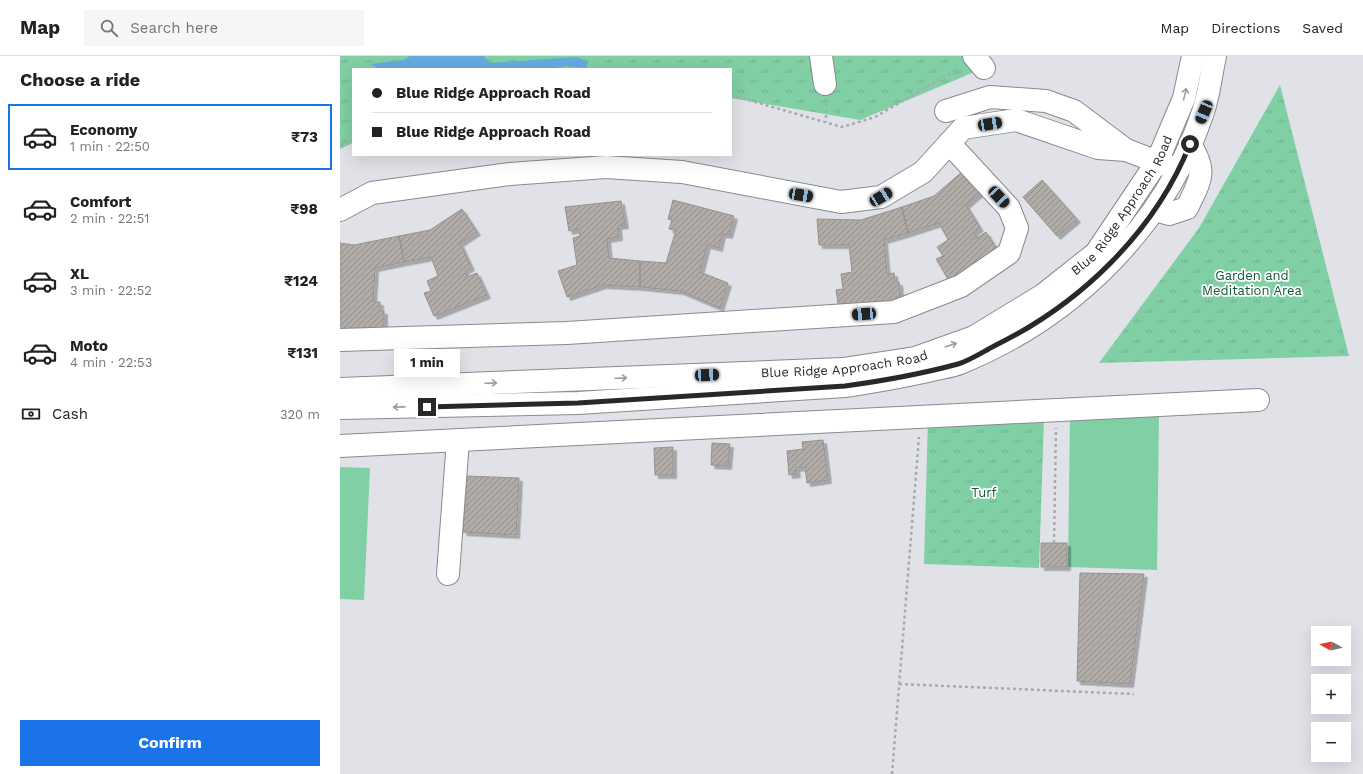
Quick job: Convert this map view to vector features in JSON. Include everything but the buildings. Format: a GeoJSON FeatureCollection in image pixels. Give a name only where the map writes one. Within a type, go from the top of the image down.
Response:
{"type":"FeatureCollection","features":[{"type":"Feature","properties":{"kind":"street"},"geometry":{"type":"LineString","coordinates":[[821,56],[825,84]]}},
{"type":"Feature","properties":{"kind":"street","name":"Blue Ridge Approach Road"},"geometry":{"type":"LineString","coordinates":[[340,408],[558,403],[844,377],[915,358],[974,337],[1043,295],[1096,253],[1157,162],[1184,98],[1193,56]]}},
{"type":"Feature","properties":{"kind":"street","name":"Blue Ridge Approach Road"},"geometry":{"type":"LineString","coordinates":[[340,389],[556,380],[844,377],[886,380],[959,363],[1019,334],[1078,294],[1119,254],[1155,210],[1180,170],[1204,112],[1215,56]]}},
{"type":"Feature","properties":{"kind":"street"},"geometry":{"type":"LineString","coordinates":[[946,111],[990,97],[1046,101],[1074,111],[1126,150],[1180,170]]}},
{"type":"Feature","properties":{"kind":"street"},"geometry":{"type":"LineString","coordinates":[[340,210],[372,193],[510,174],[606,167],[682,172],[840,202],[881,197],[924,172],[964,128],[1016,120],[1098,148],[1126,150]]}},
{"type":"Feature","properties":{"kind":"street"},"geometry":{"type":"LineString","coordinates":[[340,340],[567,333],[894,312],[961,286],[1009,253],[1017,228],[1009,208],[949,143]]}},
{"type":"Feature","properties":{"kind":"street"},"geometry":{"type":"LineString","coordinates":[[1155,210],[1169,214],[1186,208],[1201,178],[1199,158],[1190,144]]}},
{"type":"Feature","properties":{"kind":"street"},"geometry":{"type":"LineString","coordinates":[[556,380],[558,403]]}},
{"type":"Feature","properties":{"kind":"street"},"geometry":{"type":"LineString","coordinates":[[470,384],[470,406]]}},
{"type":"Feature","properties":{"kind":"street"},"geometry":{"type":"LineString","coordinates":[[340,446],[1258,400]]}},
{"type":"Feature","properties":{"kind":"street"},"geometry":{"type":"LineString","coordinates":[[448,574],[458,440]]}},
{"type":"Feature","properties":{"kind":"path"},"geometry":{"type":"LineString","coordinates":[[732,95],[842,127],[875,117],[947,75],[979,62]]}},
{"type":"Feature","properties":{"kind":"path"},"geometry":{"type":"LineString","coordinates":[[340,146],[352,140]]}},
{"type":"Feature","properties":{"kind":"path"},"geometry":{"type":"LineString","coordinates":[[1054,543],[1057,410]]}},
{"type":"Feature","properties":{"kind":"path"},"geometry":{"type":"LineString","coordinates":[[892,774],[921,416]]}},
{"type":"Feature","properties":{"kind":"path"},"geometry":{"type":"LineString","coordinates":[[899,684],[1134,694]]}},
{"type":"Feature","properties":{"kind":"green space"},"geometry":{"type":"Polygon","coordinates":[[[340,56],[976,56],[984,68],[860,120],[732,98],[732,68],[352,68],[352,143],[340,149],[340,56]]]}},
{"type":"Feature","properties":{"kind":"green space","name":"Garden and Meditation Area"},"geometry":{"type":"Polygon","coordinates":[[[1280,85],[1349,356],[1099,363],[1199,228],[1280,85]]]}},
{"type":"Feature","properties":{"kind":"green space"},"geometry":{"type":"Polygon","coordinates":[[[1159,414],[1157,570],[1068,567],[1070,415],[1159,414]]]}},
{"type":"Feature","properties":{"kind":"green space","name":"Turf"},"geometry":{"type":"Polygon","coordinates":[[[928,417],[1044,420],[1039,568],[924,564],[928,417]]]}},
{"type":"Feature","properties":{"kind":"green space"},"geometry":{"type":"Polygon","coordinates":[[[340,467],[370,468],[364,600],[340,599],[340,467]]]}},
{"type":"Feature","properties":{"kind":"water"},"geometry":{"type":"Polygon","coordinates":[[[410,56],[484,56],[490,63],[577,57],[588,62],[587,68],[566,66],[555,68],[377,68],[371,64],[404,60],[410,56]]]}},
{"type":"Feature","properties":{"kind":"route"},"geometry":{"type":"LineString","coordinates":[[427,407],[578,403],[845,386],[886,380],[959,363],[1019,334],[1078,294],[1119,254],[1155,210],[1180,170],[1190,144]]}}]}
